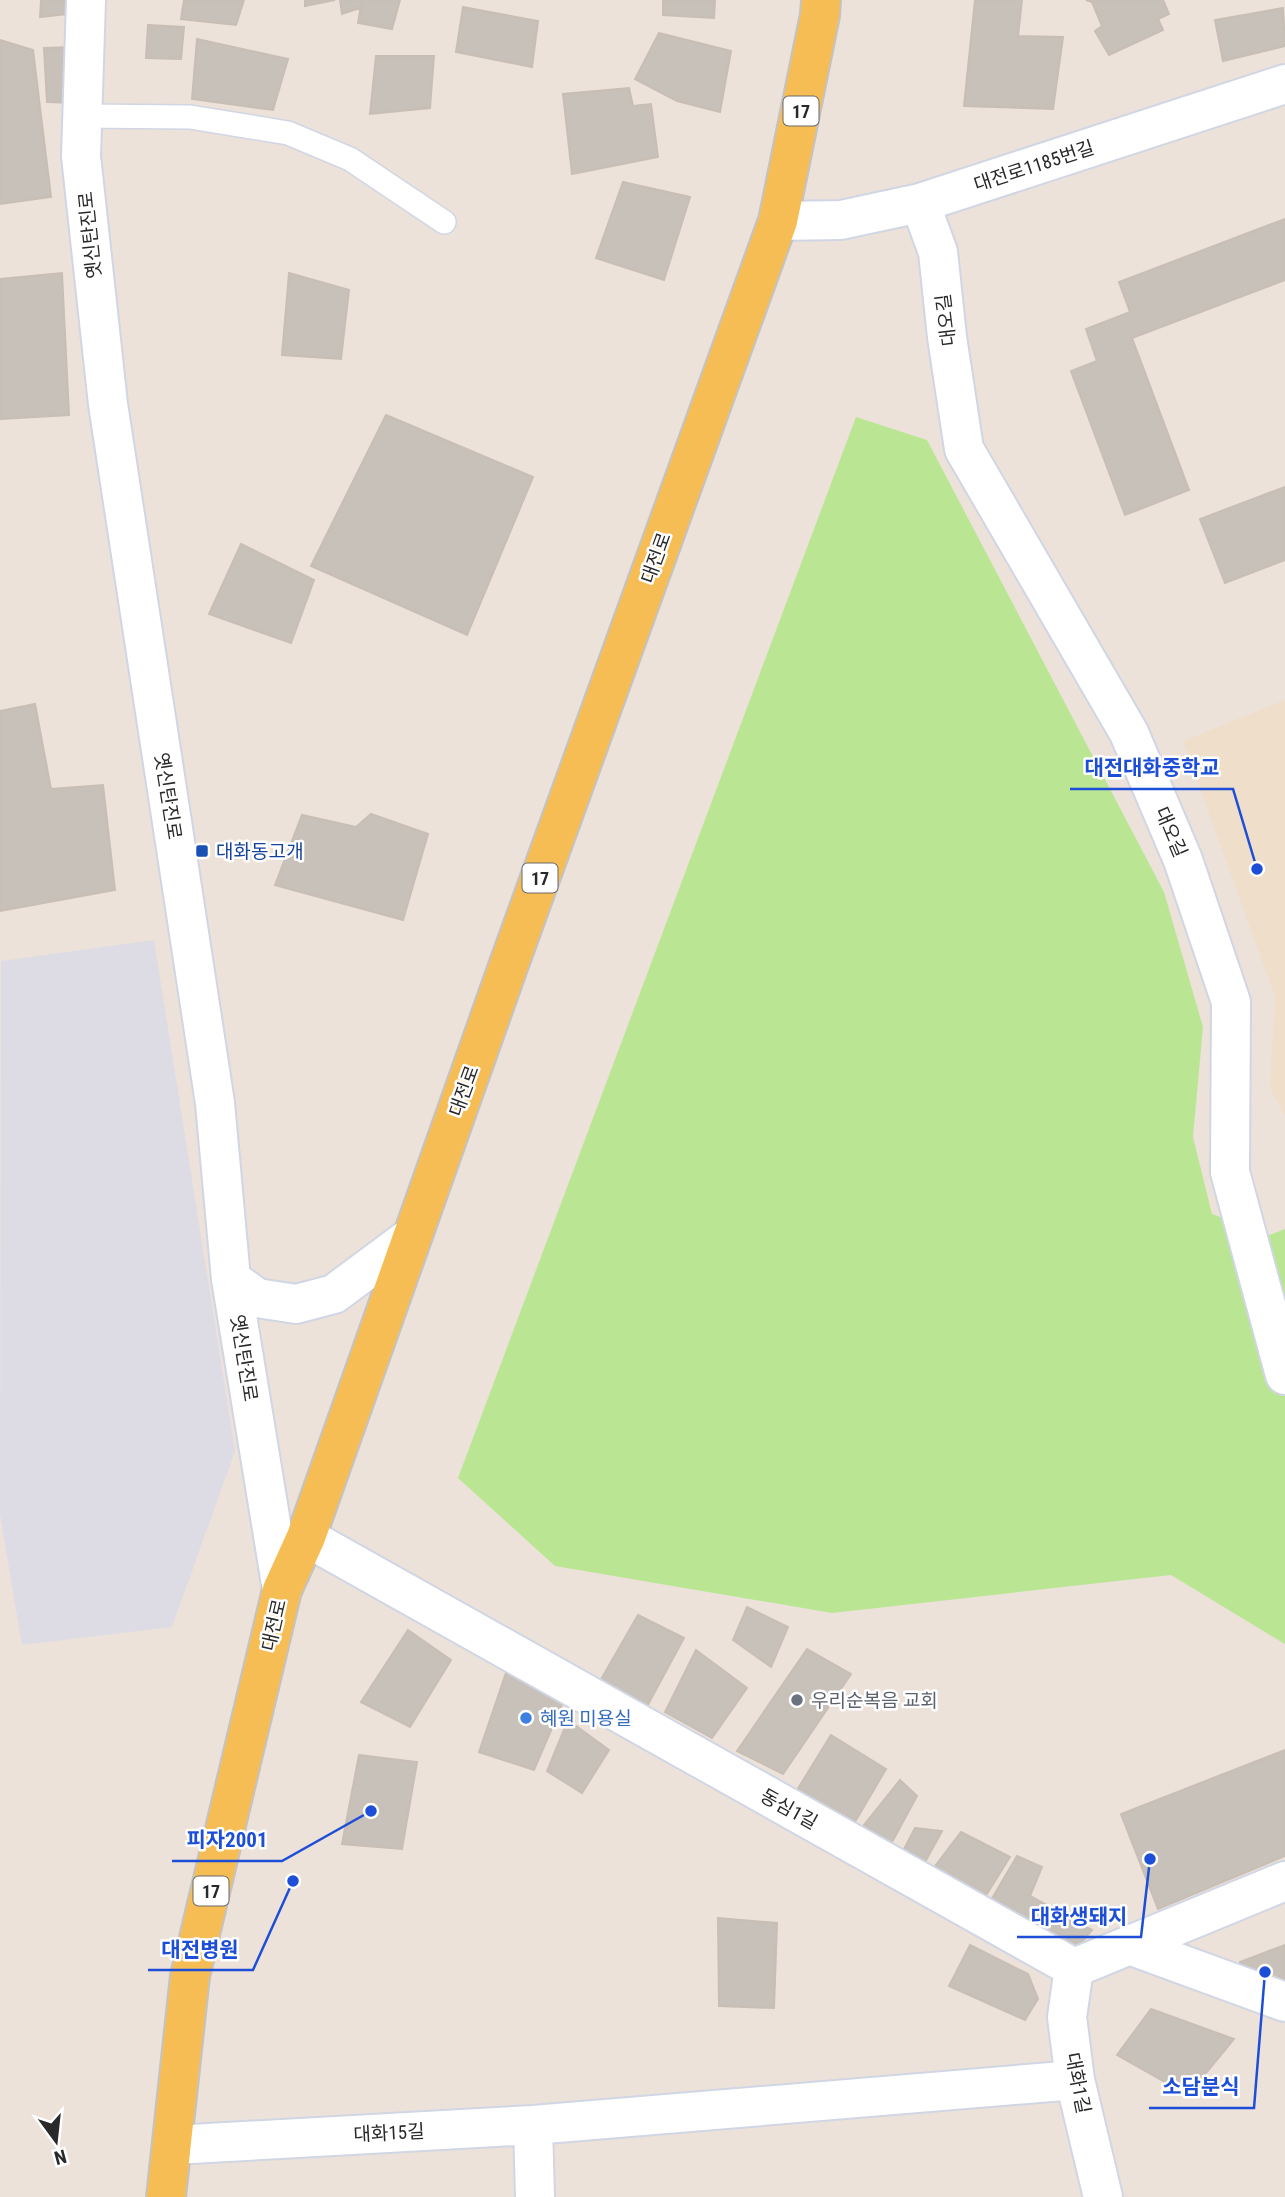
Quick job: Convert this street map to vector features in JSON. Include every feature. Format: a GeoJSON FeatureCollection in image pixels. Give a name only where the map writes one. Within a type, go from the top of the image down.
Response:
{"type":"FeatureCollection","features":[{"type":"Feature","properties":{"kind":"main road","name":"대전로"},"geometry":{"type":"LineString","coordinates":[[166,2197],[190,1976],[282,1590],[306,1537],[778,221],[821,0]]}},
{"type":"Feature","properties":{"kind":"street","name":"옛신탄진로"},"geometry":{"type":"LineString","coordinates":[[86,0],[81,156],[108,404],[215,1102],[231,1279],[282,1590]]}},
{"type":"Feature","properties":{"kind":"street","name":"대전로1185번길"},"geometry":{"type":"LineString","coordinates":[[778,221],[841,220],[920,203],[1285,84]]}},
{"type":"Feature","properties":{"kind":"street","name":"대오길"},"geometry":{"type":"LineString","coordinates":[[920,203],[938,252],[947,337],[964,449],[1129,733],[1183,860],[1231,1002],[1230,1172],[1285,1375]]}},
{"type":"Feature","properties":{"kind":"street"},"geometry":{"type":"LineString","coordinates":[[231,1279],[257,1298],[296,1304],[334,1294],[412,1236]]}},
{"type":"Feature","properties":{"kind":"street","name":"동심1길"},"geometry":{"type":"LineString","coordinates":[[306,1537],[1074,1968]]}},
{"type":"Feature","properties":{"kind":"street"},"geometry":{"type":"LineString","coordinates":[[1074,1968],[1285,1881]]}},
{"type":"Feature","properties":{"kind":"street"},"geometry":{"type":"LineString","coordinates":[[1129,1945],[1285,2002]]}},
{"type":"Feature","properties":{"kind":"street","name":"대화1길"},"geometry":{"type":"LineString","coordinates":[[1074,1968],[1067,2017],[1075,2080],[1103,2197]]}},
{"type":"Feature","properties":{"kind":"street","name":"대화15길"},"geometry":{"type":"LineString","coordinates":[[173,2145],[533,2125],[1075,2080]]}},
{"type":"Feature","properties":{"kind":"street"},"geometry":{"type":"LineString","coordinates":[[533,2125],[535,2197]]}},
{"type":"Feature","properties":{"kind":"lane"},"geometry":{"type":"LineString","coordinates":[[82,116],[190,117],[288,133],[350,159],[444,222]]}},
{"type":"Feature","properties":{"kind":"shaded area"},"geometry":{"type":"Polygon","coordinates":[[[1285,700],[1285,1116],[1270,1088],[1275,997],[1183,741],[1285,700]]]}},
{"type":"Feature","properties":{"kind":"shaded area"},"geometry":{"type":"Polygon","coordinates":[[[154,940],[235,1451],[172,1627],[22,1645],[0,1515],[1,961],[154,940]]]}},
{"type":"Feature","properties":{"kind":"green space"},"geometry":{"type":"Polygon","coordinates":[[[856,417],[927,440],[1164,892],[1203,1027],[1193,1137],[1212,1214],[1269,1235],[1285,1229],[1285,1644],[1171,1575],[832,1613],[555,1566],[458,1478],[856,417]]]}},
{"type":"Feature","properties":{"kind":"building"},"geometry":{"type":"Polygon","coordinates":[[[41,0],[76,0],[75,13],[40,17],[41,0]]]}},
{"type":"Feature","properties":{"kind":"building"},"geometry":{"type":"Polygon","coordinates":[[[184,0],[244,0],[236,25],[181,19],[184,0]]]}},
{"type":"Feature","properties":{"kind":"building"},"geometry":{"type":"Polygon","coordinates":[[[305,0],[335,0],[305,6],[305,0]]]}},
{"type":"Feature","properties":{"kind":"building"},"geometry":{"type":"Polygon","coordinates":[[[340,0],[362,0],[363,7],[342,14],[340,0]]]}},
{"type":"Feature","properties":{"kind":"building"},"geometry":{"type":"Polygon","coordinates":[[[362,0],[400,0],[392,29],[358,23],[362,0]]]}},
{"type":"Feature","properties":{"kind":"building"},"geometry":{"type":"Polygon","coordinates":[[[663,0],[715,0],[714,18],[663,15],[663,0]]]}},
{"type":"Feature","properties":{"kind":"building"},"geometry":{"type":"Polygon","coordinates":[[[975,0],[1022,0],[1018,36],[1063,37],[1053,109],[964,106],[975,0]]]}},
{"type":"Feature","properties":{"kind":"building"},"geometry":{"type":"Polygon","coordinates":[[[1086,0],[1163,0],[1169,14],[1158,19],[1163,30],[1109,55],[1095,31],[1102,26],[1092,2],[1086,0]]]}},
{"type":"Feature","properties":{"kind":"building"},"geometry":{"type":"Polygon","coordinates":[[[463,7],[538,21],[532,67],[456,52],[463,7]]]}},
{"type":"Feature","properties":{"kind":"building"},"geometry":{"type":"Polygon","coordinates":[[[1283,8],[1285,46],[1223,61],[1215,20],[1283,8]]]}},
{"type":"Feature","properties":{"kind":"building"},"geometry":{"type":"Polygon","coordinates":[[[148,25],[184,27],[181,59],[146,58],[148,25]]]}},
{"type":"Feature","properties":{"kind":"building"},"geometry":{"type":"Polygon","coordinates":[[[659,33],[731,51],[720,112],[677,101],[635,79],[659,33]]]}},
{"type":"Feature","properties":{"kind":"building"},"geometry":{"type":"Polygon","coordinates":[[[197,39],[288,59],[273,110],[192,99],[197,39]]]}},
{"type":"Feature","properties":{"kind":"building"},"geometry":{"type":"Polygon","coordinates":[[[0,40],[33,50],[51,197],[0,204],[0,40]]]}},
{"type":"Feature","properties":{"kind":"building"},"geometry":{"type":"Polygon","coordinates":[[[75,47],[76,103],[47,102],[44,48],[75,47]]]}},
{"type":"Feature","properties":{"kind":"building"},"geometry":{"type":"Polygon","coordinates":[[[376,56],[434,56],[430,108],[370,114],[376,56]]]}},
{"type":"Feature","properties":{"kind":"building"},"geometry":{"type":"Polygon","coordinates":[[[629,88],[633,106],[651,104],[658,157],[572,174],[563,94],[629,88]]]}},
{"type":"Feature","properties":{"kind":"building"},"geometry":{"type":"Polygon","coordinates":[[[623,182],[690,197],[664,280],[596,258],[623,182]]]}},
{"type":"Feature","properties":{"kind":"building"},"geometry":{"type":"Polygon","coordinates":[[[1285,219],[1285,280],[1132,338],[1189,490],[1125,515],[1071,371],[1097,361],[1086,329],[1130,312],[1119,282],[1285,219]]]}},
{"type":"Feature","properties":{"kind":"building"},"geometry":{"type":"Polygon","coordinates":[[[62,273],[69,415],[0,419],[0,279],[62,273]]]}},
{"type":"Feature","properties":{"kind":"building"},"geometry":{"type":"Polygon","coordinates":[[[289,273],[349,290],[341,359],[282,355],[289,273]]]}},
{"type":"Feature","properties":{"kind":"building"},"geometry":{"type":"Polygon","coordinates":[[[386,415],[533,477],[467,635],[311,566],[386,415]]]}},
{"type":"Feature","properties":{"kind":"building"},"geometry":{"type":"Polygon","coordinates":[[[1285,487],[1285,560],[1225,583],[1200,519],[1285,487]]]}},
{"type":"Feature","properties":{"kind":"building"},"geometry":{"type":"Polygon","coordinates":[[[241,544],[314,580],[291,643],[209,614],[241,544]]]}},
{"type":"Feature","properties":{"kind":"building"},"geometry":{"type":"Polygon","coordinates":[[[35,704],[51,789],[103,785],[115,890],[0,911],[0,711],[35,704]]]}},
{"type":"Feature","properties":{"kind":"building"},"geometry":{"type":"Polygon","coordinates":[[[371,814],[428,834],[403,920],[275,885],[302,815],[356,827],[371,814]]]}},
{"type":"Feature","properties":{"kind":"building"},"geometry":{"type":"Polygon","coordinates":[[[747,1607],[788,1627],[771,1667],[733,1640],[747,1607]]]}},
{"type":"Feature","properties":{"kind":"building"},"geometry":{"type":"Polygon","coordinates":[[[638,1615],[684,1638],[644,1712],[596,1688],[638,1615]]]}},
{"type":"Feature","properties":{"kind":"building"},"geometry":{"type":"Polygon","coordinates":[[[408,1630],[451,1660],[410,1727],[361,1702],[408,1630]]]}},
{"type":"Feature","properties":{"kind":"building"},"geometry":{"type":"Polygon","coordinates":[[[807,1649],[851,1674],[783,1774],[737,1751],[807,1649]]]}},
{"type":"Feature","properties":{"kind":"building"},"geometry":{"type":"Polygon","coordinates":[[[696,1650],[747,1688],[712,1738],[665,1712],[696,1650]]]}},
{"type":"Feature","properties":{"kind":"building"},"geometry":{"type":"Polygon","coordinates":[[[506,1673],[564,1700],[534,1770],[479,1752],[506,1673]]]}},
{"type":"Feature","properties":{"kind":"building"},"geometry":{"type":"Polygon","coordinates":[[[568,1720],[609,1750],[582,1793],[547,1771],[568,1720]]]}},
{"type":"Feature","properties":{"kind":"building"},"geometry":{"type":"Polygon","coordinates":[[[831,1735],[886,1769],[852,1827],[794,1795],[831,1735]]]}},
{"type":"Feature","properties":{"kind":"building"},"geometry":{"type":"Polygon","coordinates":[[[1285,1750],[1285,1856],[1158,1909],[1121,1814],[1285,1750]]]}},
{"type":"Feature","properties":{"kind":"building"},"geometry":{"type":"Polygon","coordinates":[[[359,1755],[417,1762],[402,1849],[342,1844],[359,1755]]]}},
{"type":"Feature","properties":{"kind":"building"},"geometry":{"type":"Polygon","coordinates":[[[900,1780],[917,1796],[891,1844],[864,1825],[900,1780]]]}},
{"type":"Feature","properties":{"kind":"building"},"geometry":{"type":"Polygon","coordinates":[[[915,1828],[942,1831],[925,1862],[901,1855],[915,1828]]]}},
{"type":"Feature","properties":{"kind":"building"},"geometry":{"type":"Polygon","coordinates":[[[961,1832],[1010,1857],[985,1897],[933,1869],[961,1832]]]}},
{"type":"Feature","properties":{"kind":"building"},"geometry":{"type":"Polygon","coordinates":[[[1017,1856],[1042,1867],[1030,1896],[1092,1930],[1074,1951],[990,1902],[1017,1856]]]}},
{"type":"Feature","properties":{"kind":"building"},"geometry":{"type":"Polygon","coordinates":[[[718,1918],[777,1923],[774,2008],[719,2006],[718,1918]]]}},
{"type":"Feature","properties":{"kind":"building"},"geometry":{"type":"Polygon","coordinates":[[[970,1945],[1028,1974],[1038,1999],[1025,2020],[949,1986],[970,1945]]]}},
{"type":"Feature","properties":{"kind":"building"},"geometry":{"type":"Polygon","coordinates":[[[1285,1945],[1285,1993],[1250,1983],[1240,1962],[1285,1945]]]}},
{"type":"Feature","properties":{"kind":"building"},"geometry":{"type":"Polygon","coordinates":[[[1151,2009],[1234,2039],[1197,2084],[1172,2086],[1117,2055],[1151,2009]]]}},
{"type":"Feature","properties":{"kind":"place","name":"대화동고개"},"geometry":{"type":"Point","coordinates":[202,851]}},
{"type":"Feature","properties":{"kind":"place","name":"대전대화중학교"},"geometry":{"type":"Point","coordinates":[1257,869]}},
{"type":"Feature","properties":{"kind":"place","name":"우리순복음 교회"},"geometry":{"type":"Point","coordinates":[797,1700]}},
{"type":"Feature","properties":{"kind":"place","name":"혜원 미용실"},"geometry":{"type":"Point","coordinates":[526,1718]}},
{"type":"Feature","properties":{"kind":"place","name":"피자2001"},"geometry":{"type":"Point","coordinates":[371,1811]}},
{"type":"Feature","properties":{"kind":"place","name":"대화생돼지"},"geometry":{"type":"Point","coordinates":[1150,1859]}},
{"type":"Feature","properties":{"kind":"place","name":"대전병원"},"geometry":{"type":"Point","coordinates":[293,1881]}},
{"type":"Feature","properties":{"kind":"place","name":"소담분식"},"geometry":{"type":"Point","coordinates":[1265,1972]}}]}
